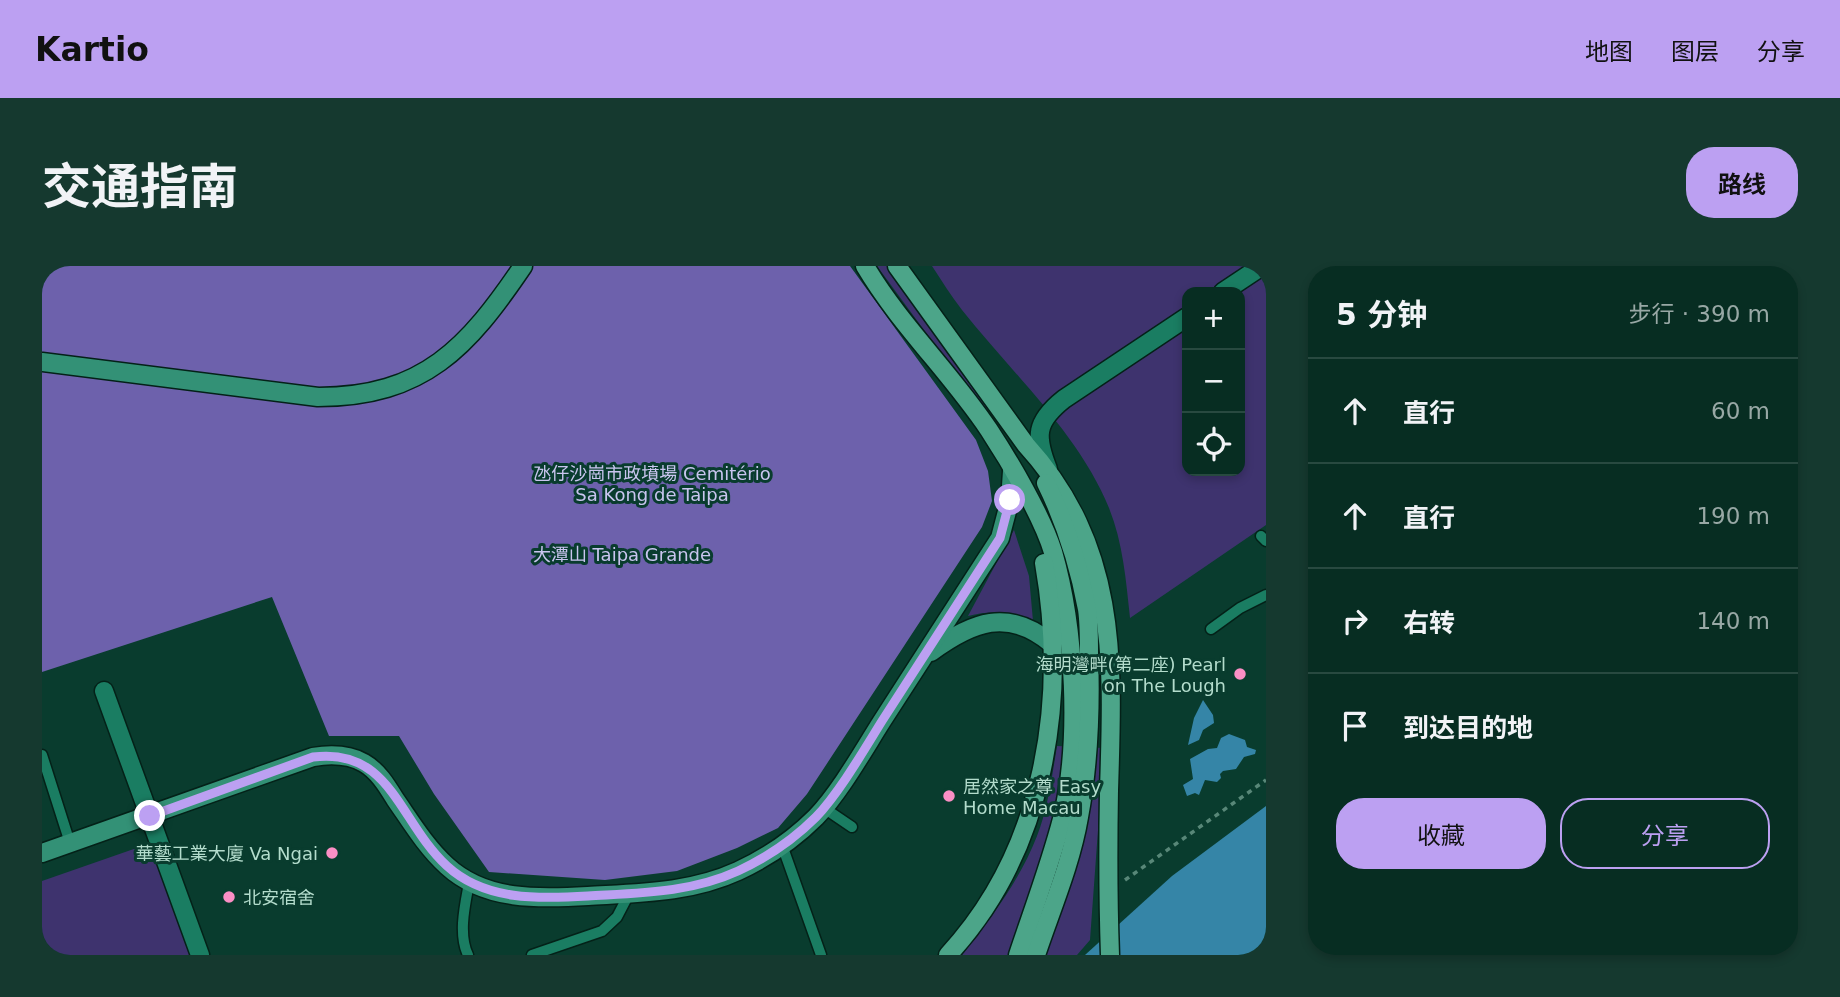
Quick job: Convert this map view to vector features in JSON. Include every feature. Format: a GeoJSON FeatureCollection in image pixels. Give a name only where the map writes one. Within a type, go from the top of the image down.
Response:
{"type":"FeatureCollection","features":[{"type":"Feature","properties":{"kind":"main road"},"geometry":{"type":"LineString","coordinates":[[42,362],[318,397],[364,394],[392,387],[438,365],[475,331],[523,266]]}},
{"type":"Feature","properties":{"kind":"main road"},"geometry":{"type":"LineString","coordinates":[[864,266],[890,305],[978,415],[1037,514],[1052,550],[1066,613],[1080,746],[1079,818],[1067,864],[1036,955]]}},
{"type":"Feature","properties":{"kind":"main road"},"geometry":{"type":"LineString","coordinates":[[897,266],[1026,445],[1064,492],[1082,530],[1099,579],[1109,630],[1112,680],[1116,880],[1110,955]]}},
{"type":"Feature","properties":{"kind":"main road"},"geometry":{"type":"LineString","coordinates":[[1018,955],[1062,816],[1091,688],[1087,612],[1079,572],[1055,500],[1026,445]]}},
{"type":"Feature","properties":{"kind":"main road"},"geometry":{"type":"LineString","coordinates":[[948,955],[976,922],[1010,866],[1029,821],[1048,742],[1052,644],[1050,603],[1044,563],[1031,516],[1012,471]]}},
{"type":"Feature","properties":{"kind":"main road"},"geometry":{"type":"LineString","coordinates":[[42,853],[313,757],[331,754],[365,764],[379,775],[434,852],[469,883],[500,893],[561,898],[657,893],[711,881],[759,861],[798,834],[824,808],[1000,538],[1010,500],[1012,471]]}},
{"type":"Feature","properties":{"kind":"main road"},"geometry":{"type":"LineString","coordinates":[[923,658],[965,629],[991,623],[1024,627],[1052,644]]}},
{"type":"Feature","properties":{"kind":"street"},"geometry":{"type":"LineString","coordinates":[[1230,287],[1262,266]]}},
{"type":"Feature","properties":{"kind":"street"},"geometry":{"type":"LineString","coordinates":[[1048,469],[1039,435],[1045,416],[1064,400],[1182,320]]}},
{"type":"Feature","properties":{"kind":"street"},"geometry":{"type":"LineString","coordinates":[[104,691],[200,955]]}},
{"type":"Feature","properties":{"kind":"lane"},"geometry":{"type":"LineString","coordinates":[[1211,629],[1240,608],[1266,594]]}},
{"type":"Feature","properties":{"kind":"lane"},"geometry":{"type":"LineString","coordinates":[[42,755],[70,843]]}},
{"type":"Feature","properties":{"kind":"lane"},"geometry":{"type":"LineString","coordinates":[[824,808],[852,827]]}},
{"type":"Feature","properties":{"kind":"lane"},"geometry":{"type":"LineString","coordinates":[[782,845],[821,955]]}},
{"type":"Feature","properties":{"kind":"lane"},"geometry":{"type":"LineString","coordinates":[[468,955],[463,934],[469,883]]}},
{"type":"Feature","properties":{"kind":"lane"},"geometry":{"type":"LineString","coordinates":[[532,955],[602,931],[617,917],[629,894]]}},
{"type":"Feature","properties":{"kind":"path"},"geometry":{"type":"LineString","coordinates":[[1116,880],[1266,780]]}},
{"type":"Feature","properties":{"kind":"shaded area"},"geometry":{"type":"Polygon","coordinates":[[[877,266],[887,266],[989,408],[984,412],[877,266]]]}},
{"type":"Feature","properties":{"kind":"shaded area"},"geometry":{"type":"Polygon","coordinates":[[[932,266],[1266,266],[1266,525],[1130,618],[1118,535],[1096,481],[1043,404],[950,294],[932,266]]]}},
{"type":"Feature","properties":{"kind":"shaded area"},"geometry":{"type":"Polygon","coordinates":[[[1014,530],[1029,576],[1033,621],[1001,613],[968,616],[1014,530]]]}},
{"type":"Feature","properties":{"kind":"shaded area"},"geometry":{"type":"Polygon","coordinates":[[[1057,746],[1104,748],[1090,940],[1077,955],[962,955],[1004,898],[1030,852],[1044,814],[1057,746]]]}},
{"type":"Feature","properties":{"kind":"shaded area"},"geometry":{"type":"Polygon","coordinates":[[[151,843],[190,955],[42,955],[42,881],[151,843]]]}},
{"type":"Feature","properties":{"kind":"green space","name":"大潭山 Taipa Grande"},"geometry":{"type":"Polygon","coordinates":[[[42,266],[850,266],[976,440],[988,471],[992,501],[982,527],[807,794],[778,828],[737,848],[677,871],[605,880],[489,872],[434,794],[399,736],[329,736],[272,597],[42,672],[42,266]]]}},
{"type":"Feature","properties":{"kind":"water"},"geometry":{"type":"Polygon","coordinates":[[[1203,700],[1213,715],[1214,723],[1203,730],[1199,740],[1188,745],[1194,718],[1203,700]]]}},
{"type":"Feature","properties":{"kind":"water"},"geometry":{"type":"Polygon","coordinates":[[[1229,734],[1245,740],[1247,747],[1256,750],[1255,754],[1244,757],[1236,769],[1223,771],[1217,782],[1205,780],[1199,795],[1195,793],[1187,796],[1183,785],[1193,779],[1190,759],[1208,749],[1217,748],[1221,738],[1229,734]]]}},
{"type":"Feature","properties":{"kind":"water"},"geometry":{"type":"Polygon","coordinates":[[[1266,806],[1266,955],[1085,955],[1172,876],[1266,806]]]}},
{"type":"Feature","properties":{"kind":"place","name":"海明灣畔(第二座) Pearl on The Lough"},"geometry":{"type":"Point","coordinates":[1240,674]}},
{"type":"Feature","properties":{"kind":"place","name":"居然家之尊 Easy Home Macau"},"geometry":{"type":"Point","coordinates":[949,796]}},
{"type":"Feature","properties":{"kind":"place","name":"華藝工業大廈 Va Ngai"},"geometry":{"type":"Point","coordinates":[332,853]}},
{"type":"Feature","properties":{"kind":"place","name":"北安宿舍"},"geometry":{"type":"Point","coordinates":[229,897]}},
{"type":"Feature","properties":{"kind":"route"},"geometry":{"type":"LineString","coordinates":[[150,816],[313,757],[331,754],[365,764],[379,775],[434,852],[455,873],[481,888],[531,897],[561,898],[657,893],[689,887],[736,872],[759,861],[798,834],[824,808],[1000,538],[1010,500]]}},
{"type":"Feature","properties":{"kind":"park label","name":"氹仔沙崗市政墳場 Cemitério Sa Kong de Taipa"},"geometry":{"type":"Point","coordinates":[652,483]}}]}
